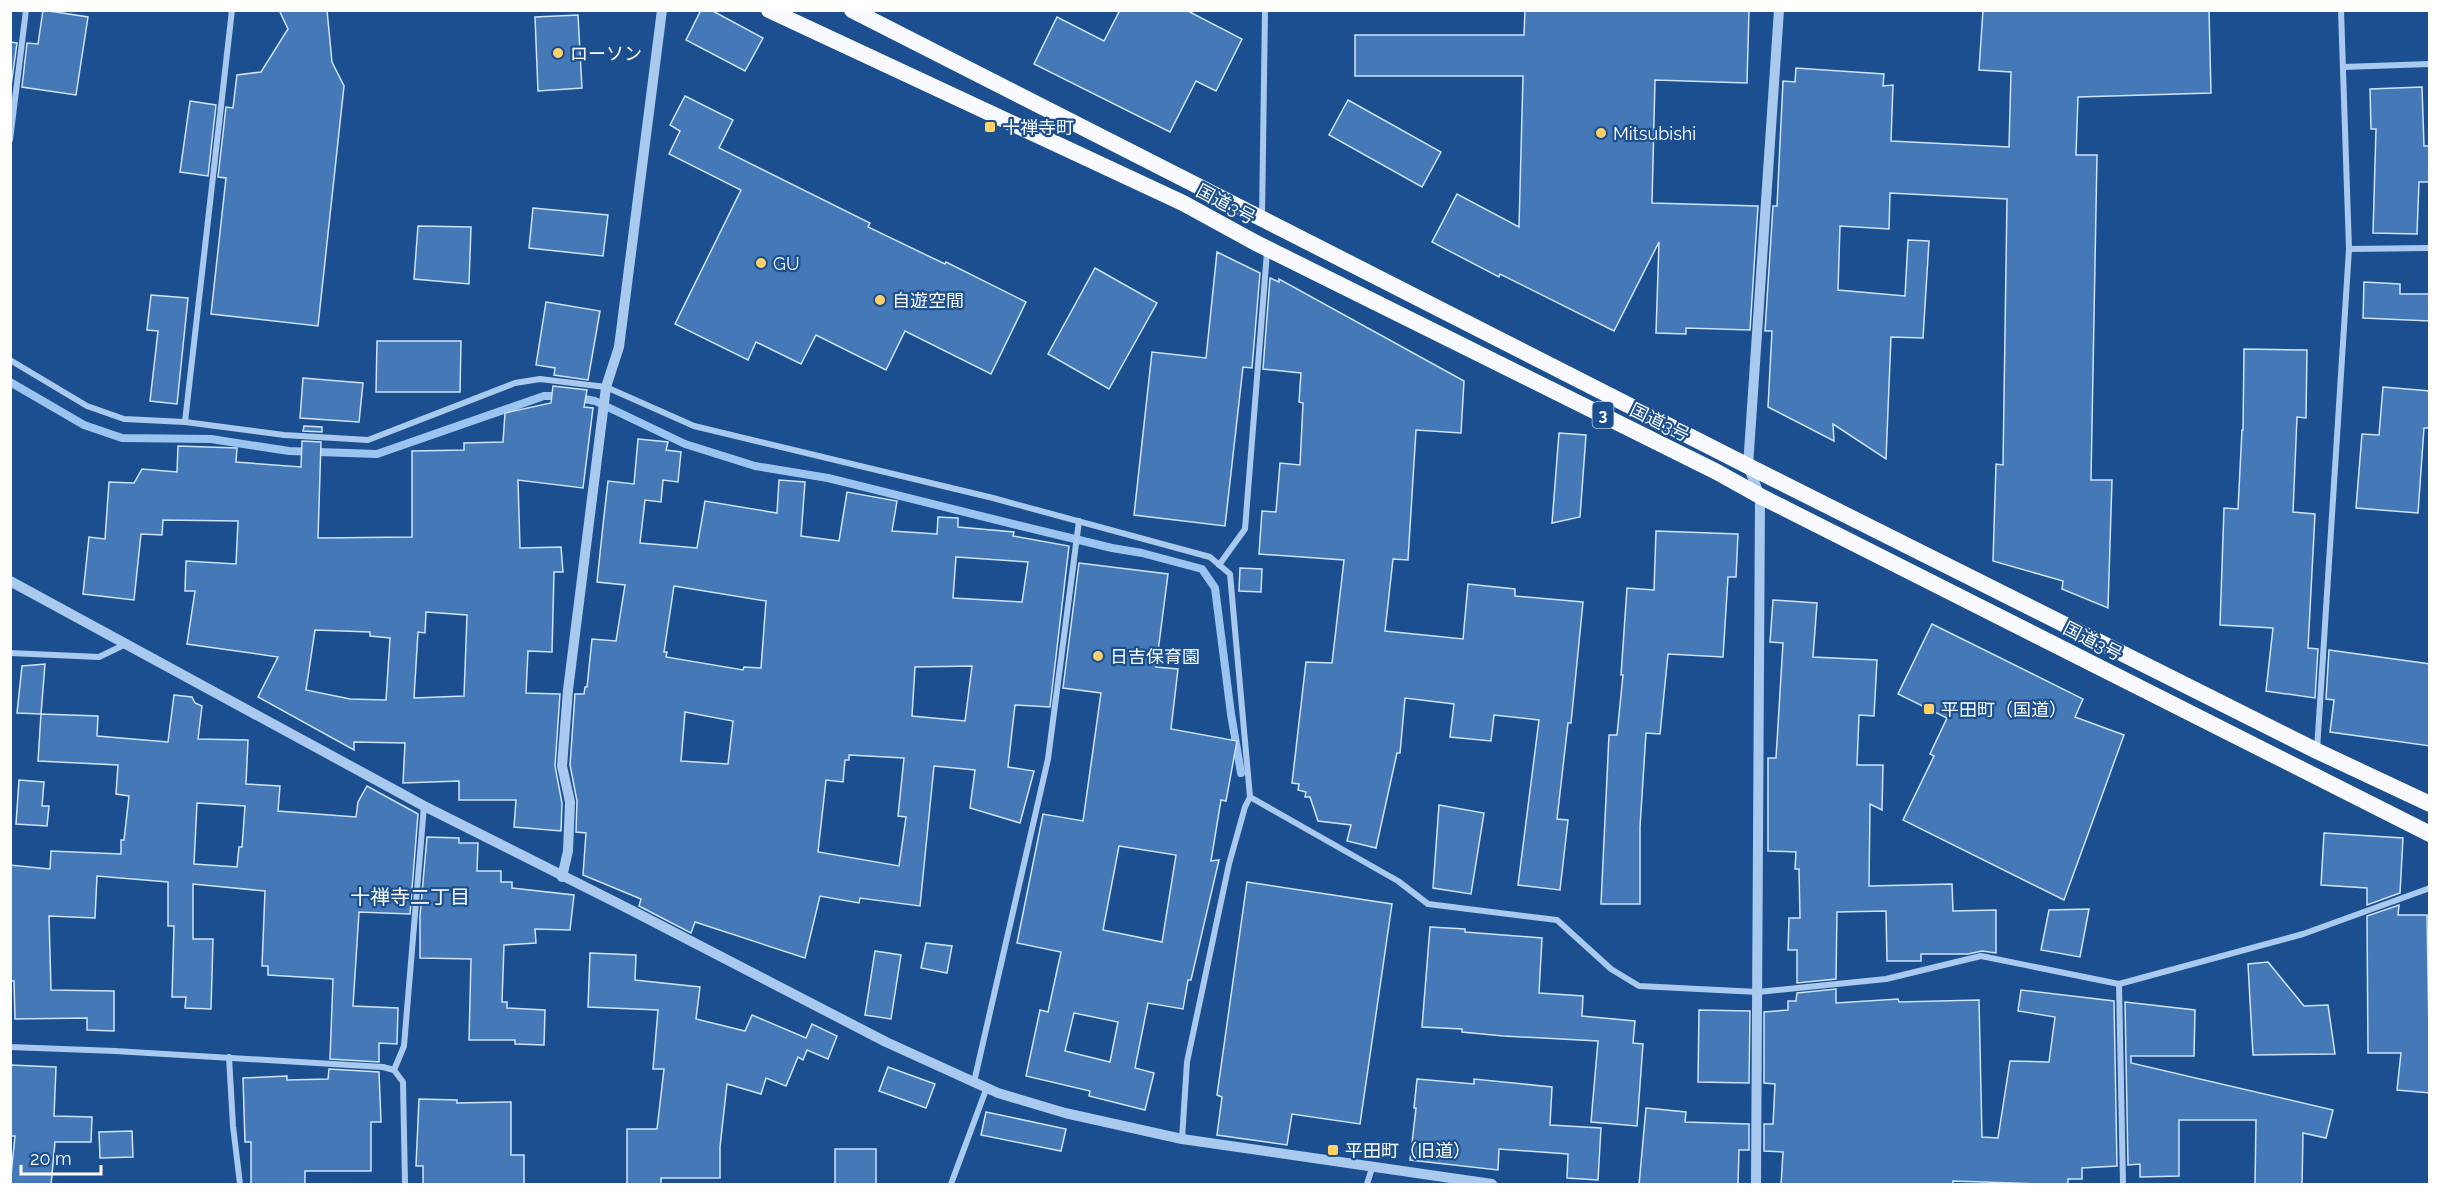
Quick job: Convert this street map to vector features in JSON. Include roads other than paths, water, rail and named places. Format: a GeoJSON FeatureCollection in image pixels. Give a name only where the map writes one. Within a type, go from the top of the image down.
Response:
{"type":"FeatureCollection","features":[{"type":"Feature","properties":{"kind":"highway","name":"国道3号"},"geometry":{"type":"LineString","coordinates":[[769,10],[1183,203],[1267,248],[1717,472],[1760,496],[2430,834]]}},
{"type":"Feature","properties":{"kind":"highway","name":"国道3号"},"geometry":{"type":"LineString","coordinates":[[852,10],[1748,466],[2318,751],[2430,804]]}},
{"type":"Feature","properties":{"kind":"street"},"geometry":{"type":"LineString","coordinates":[[10,140],[26,10]]}},
{"type":"Feature","properties":{"kind":"street"},"geometry":{"type":"LineString","coordinates":[[185,422],[232,10]]}},
{"type":"Feature","properties":{"kind":"street"},"geometry":{"type":"LineString","coordinates":[[562,877],[568,851],[570,802],[561,766],[568,690],[606,387],[619,347],[662,10]]}},
{"type":"Feature","properties":{"kind":"street"},"geometry":{"type":"LineString","coordinates":[[1262,217],[1265,10]]}},
{"type":"Feature","properties":{"kind":"street"},"geometry":{"type":"LineString","coordinates":[[1756,1185],[1760,496],[1748,466],[1779,10]]}},
{"type":"Feature","properties":{"kind":"street"},"geometry":{"type":"LineString","coordinates":[[2318,751],[2349,249],[2341,10]]}},
{"type":"Feature","properties":{"kind":"street"},"geometry":{"type":"LineString","coordinates":[[2343,67],[2430,64]]}},
{"type":"Feature","properties":{"kind":"street"},"geometry":{"type":"LineString","coordinates":[[1219,565],[1245,529],[1267,248]]}},
{"type":"Feature","properties":{"kind":"street"},"geometry":{"type":"LineString","coordinates":[[2349,249],[2430,248]]}},
{"type":"Feature","properties":{"kind":"street"},"geometry":{"type":"LineString","coordinates":[[10,360],[87,406],[124,419],[185,422],[284,435],[368,440],[515,383],[540,379],[606,387],[694,426],[993,498],[1210,557],[1230,574],[1250,797],[1229,864],[1187,1062],[1182,1139]]}},
{"type":"Feature","properties":{"kind":"street"},"geometry":{"type":"LineString","coordinates":[[974,1082],[1048,759],[1079,521]]}},
{"type":"Feature","properties":{"kind":"street"},"geometry":{"type":"LineString","coordinates":[[10,581],[424,806],[886,1042],[974,1082],[1065,1113],[1182,1139],[1492,1185]]}},
{"type":"Feature","properties":{"kind":"street"},"geometry":{"type":"LineString","coordinates":[[10,653],[99,657],[126,644]]}},
{"type":"Feature","properties":{"kind":"street"},"geometry":{"type":"LineString","coordinates":[[1250,797],[1398,881],[1428,904],[1557,920],[1611,969],[1639,986],[1758,992],[1886,979],[1981,957],[2119,984],[2303,934],[2430,888]]}},
{"type":"Feature","properties":{"kind":"street"},"geometry":{"type":"LineString","coordinates":[[394,1070],[404,1046],[424,806]]}},
{"type":"Feature","properties":{"kind":"street"},"geometry":{"type":"LineString","coordinates":[[2119,984],[2123,1185]]}},
{"type":"Feature","properties":{"kind":"street"},"geometry":{"type":"LineString","coordinates":[[10,1047],[383,1067],[394,1070],[403,1082],[405,1185]]}},
{"type":"Feature","properties":{"kind":"street"},"geometry":{"type":"LineString","coordinates":[[229,1058],[232,1126],[240,1185]]}},
{"type":"Feature","properties":{"kind":"street"},"geometry":{"type":"LineString","coordinates":[[951,1185],[987,1087]]}},
{"type":"Feature","properties":{"kind":"street"},"geometry":{"type":"LineString","coordinates":[[1367,1185],[1372,1168]]}},
{"type":"Feature","properties":{"kind":"waterway"},"geometry":{"type":"LineString","coordinates":[[10,382],[84,425],[122,438],[211,439],[289,451],[377,454],[544,396],[561,396]]}},
{"type":"Feature","properties":{"kind":"waterway"},"geometry":{"type":"LineString","coordinates":[[574,397],[595,401],[685,444],[755,466],[828,478],[1202,569],[1215,588],[1241,773]]}},
{"type":"Feature","properties":{"kind":"place","name":"ローソン"},"geometry":{"type":"Point","coordinates":[558,53]}},
{"type":"Feature","properties":{"kind":"place","name":"十禅寺町"},"geometry":{"type":"Point","coordinates":[990,127]}},
{"type":"Feature","properties":{"kind":"place","name":"Mitsubishi"},"geometry":{"type":"Point","coordinates":[1601,133]}},
{"type":"Feature","properties":{"kind":"place","name":"GU"},"geometry":{"type":"Point","coordinates":[761,263]}},
{"type":"Feature","properties":{"kind":"place","name":"自遊空間"},"geometry":{"type":"Point","coordinates":[880,300]}},
{"type":"Feature","properties":{"kind":"place","name":"日吉保育園"},"geometry":{"type":"Point","coordinates":[1098,656]}},
{"type":"Feature","properties":{"kind":"place","name":"平田町（国道）"},"geometry":{"type":"Point","coordinates":[1929,709]}},
{"type":"Feature","properties":{"kind":"place","name":"平田町（旧道）"},"geometry":{"type":"Point","coordinates":[1333,1150]}},
{"type":"Feature","properties":{"kind":"district","name":"十禅寺二丁目"},"geometry":{"type":"Point","coordinates":[410,897]}}]}
